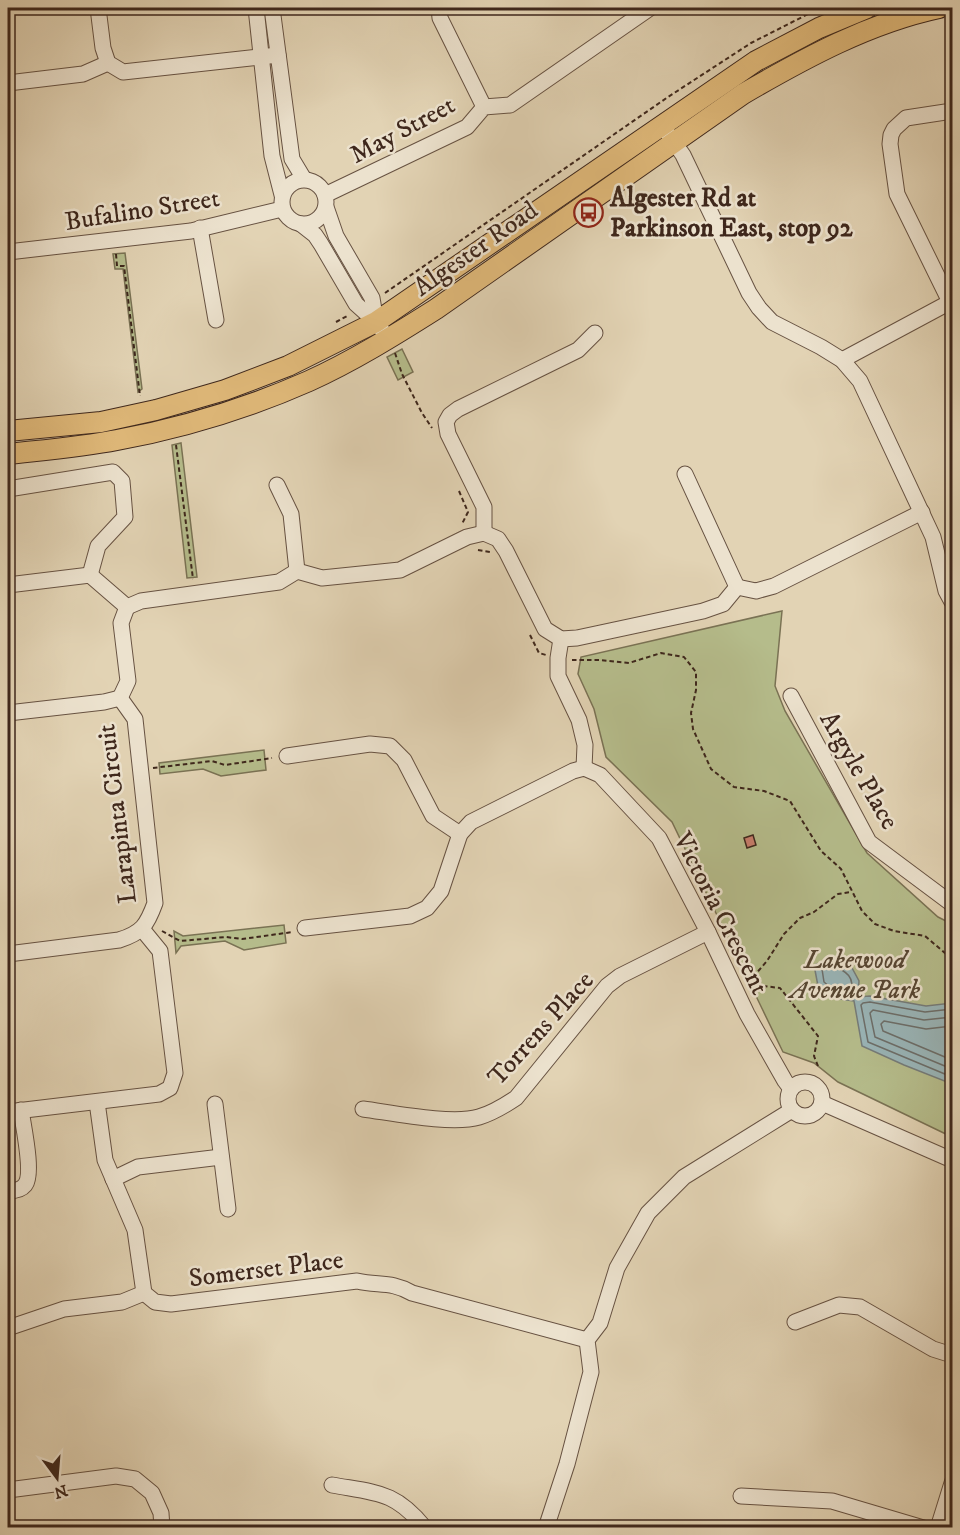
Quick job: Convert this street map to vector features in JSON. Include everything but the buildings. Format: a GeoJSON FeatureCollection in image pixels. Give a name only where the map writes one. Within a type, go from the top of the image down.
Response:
{"type":"FeatureCollection","features":[{"type":"Feature","properties":{"kind":"main road","name":"Algester Road"},"geometry":{"type":"LineString","coordinates":[[8,454],[116,440],[193,422],[309,381],[388,340],[490,273],[756,61],[819,28],[867,8]]}},
{"type":"Feature","properties":{"kind":"main road","name":"Algester Road"},"geometry":{"type":"LineString","coordinates":[[8,431],[101,422],[156,410],[225,390],[288,366],[376,322],[668,132],[838,43],[875,28],[939,8]]}},
{"type":"Feature","properties":{"kind":"street"},"geometry":{"type":"LineString","coordinates":[[98,8],[103,48],[108,63],[123,72],[278,55]]}},
{"type":"Feature","properties":{"kind":"street"},"geometry":{"type":"LineString","coordinates":[[256,8],[272,156],[282,202],[289,219],[301,224],[315,235],[356,304],[367,305]]}},
{"type":"Feature","properties":{"kind":"street"},"geometry":{"type":"LineString","coordinates":[[272,8],[292,159],[304,179],[317,184],[336,236],[367,305],[388,340]]}},
{"type":"Feature","properties":{"kind":"street"},"geometry":{"type":"LineString","coordinates":[[440,8],[440,18],[484,107]]}},
{"type":"Feature","properties":{"kind":"street","name":"May Street"},"geometry":{"type":"LineString","coordinates":[[325,201],[467,127],[484,107],[510,105],[650,8]]}},
{"type":"Feature","properties":{"kind":"street"},"geometry":{"type":"LineString","coordinates":[[8,83],[83,74],[108,63]]}},
{"type":"Feature","properties":{"kind":"street"},"geometry":{"type":"LineString","coordinates":[[842,360],[951,302],[897,194],[890,144],[894,129],[906,118],[952,111]]}},
{"type":"Feature","properties":{"kind":"street"},"geometry":{"type":"LineString","coordinates":[[668,132],[683,155],[749,293],[759,309],[772,322],[842,360],[860,381],[933,537],[946,591],[952,602]]}},
{"type":"Feature","properties":{"kind":"street"},"geometry":{"type":"LineString","coordinates":[[282,202],[291,184],[304,179]]}},
{"type":"Feature","properties":{"kind":"street"},"geometry":{"type":"LineString","coordinates":[[301,224],[307,224],[319,218],[325,201]]}},
{"type":"Feature","properties":{"kind":"street","name":"Bufalino Street"},"geometry":{"type":"LineString","coordinates":[[8,252],[200,228],[282,202]]}},
{"type":"Feature","properties":{"kind":"street"},"geometry":{"type":"LineString","coordinates":[[200,228],[216,320]]}},
{"type":"Feature","properties":{"kind":"street"},"geometry":{"type":"LineString","coordinates":[[484,533],[484,507],[448,434],[446,422],[458,408],[578,350],[595,333]]}},
{"type":"Feature","properties":{"kind":"street"},"geometry":{"type":"LineString","coordinates":[[8,489],[113,472],[122,481],[124,517],[98,546],[90,575]]}},
{"type":"Feature","properties":{"kind":"street"},"geometry":{"type":"LineString","coordinates":[[685,474],[737,587]]}},
{"type":"Feature","properties":{"kind":"street"},"geometry":{"type":"LineString","coordinates":[[278,485],[291,514],[297,571]]}},
{"type":"Feature","properties":{"kind":"street"},"geometry":{"type":"LineString","coordinates":[[737,587],[756,591],[774,586],[922,512]]}},
{"type":"Feature","properties":{"kind":"street"},"geometry":{"type":"LineString","coordinates":[[8,585],[90,575],[127,607],[141,601],[279,582],[297,571],[321,578],[400,570],[467,537],[484,533],[498,539],[545,629],[561,639],[577,638],[704,611],[723,604],[737,587]]}},
{"type":"Feature","properties":{"kind":"street","name":"Larapinta Circuit"},"geometry":{"type":"LineString","coordinates":[[120,698],[128,681],[121,623],[127,607]]}},
{"type":"Feature","properties":{"kind":"street"},"geometry":{"type":"LineString","coordinates":[[305,928],[410,916],[427,908],[441,891],[460,834],[471,822],[573,771],[584,768],[585,745],[579,720],[558,676],[561,639]]}},
{"type":"Feature","properties":{"kind":"street","name":"Argyle Place"},"geometry":{"type":"LineString","coordinates":[[791,696],[868,842],[952,904]]}},
{"type":"Feature","properties":{"kind":"street","name":"Larapinta Circuit"},"geometry":{"type":"LineString","coordinates":[[8,713],[104,702],[120,698]]}},
{"type":"Feature","properties":{"kind":"street","name":"Larapinta Circuit"},"geometry":{"type":"LineString","coordinates":[[8,954],[119,940],[145,932],[155,903],[135,719],[120,698]]}},
{"type":"Feature","properties":{"kind":"street"},"geometry":{"type":"LineString","coordinates":[[287,756],[370,744],[390,746],[404,760],[433,816],[460,834]]}},
{"type":"Feature","properties":{"kind":"street","name":"Victoria Crescent"},"geometry":{"type":"LineString","coordinates":[[584,768],[600,775],[659,838],[747,1014],[791,1089]]}},
{"type":"Feature","properties":{"kind":"street"},"geometry":{"type":"LineString","coordinates":[[8,1191],[16,1191],[25,1185],[29,1174],[14,1111],[159,1094],[170,1088],[175,1073],[160,951],[145,932]]}},
{"type":"Feature","properties":{"kind":"street","name":"Torrens Place"},"geometry":{"type":"LineString","coordinates":[[363,1109],[459,1120],[477,1118],[497,1110],[516,1098],[607,986],[620,976],[708,932]]}},
{"type":"Feature","properties":{"kind":"street"},"geometry":{"type":"LineString","coordinates":[[801,1083],[812,1084],[820,1092],[822,1103],[816,1112],[801,1116],[792,1110],[788,1100],[791,1089],[801,1083]]}},
{"type":"Feature","properties":{"kind":"street"},"geometry":{"type":"LineString","coordinates":[[8,1328],[64,1309],[122,1302],[144,1293],[133,1221],[105,1160],[97,1102]]}},
{"type":"Feature","properties":{"kind":"street"},"geometry":{"type":"LineString","coordinates":[[822,1103],[952,1160]]}},
{"type":"Feature","properties":{"kind":"street"},"geometry":{"type":"LineString","coordinates":[[214,1104],[228,1209]]}},
{"type":"Feature","properties":{"kind":"street"},"geometry":{"type":"LineString","coordinates":[[546,1527],[567,1464],[591,1372],[587,1340],[600,1323],[617,1268],[648,1213],[684,1177],[792,1110]]}},
{"type":"Feature","properties":{"kind":"street"},"geometry":{"type":"LineString","coordinates":[[112,1179],[138,1167],[221,1157]]}},
{"type":"Feature","properties":{"kind":"street","name":"Somerset Place"},"geometry":{"type":"LineString","coordinates":[[144,1293],[155,1302],[171,1304],[357,1281],[375,1285],[392,1284],[412,1293],[587,1340]]}},
{"type":"Feature","properties":{"kind":"street"},"geometry":{"type":"LineString","coordinates":[[795,1322],[839,1305],[860,1307],[933,1349],[952,1355]]}},
{"type":"Feature","properties":{"kind":"street"},"geometry":{"type":"LineString","coordinates":[[8,1490],[116,1476],[135,1479],[152,1493],[161,1513],[162,1527]]}},
{"type":"Feature","properties":{"kind":"street"},"geometry":{"type":"LineString","coordinates":[[938,1527],[952,1483]]}},
{"type":"Feature","properties":{"kind":"street"},"geometry":{"type":"LineString","coordinates":[[332,1485],[379,1493],[399,1501],[425,1527]]}},
{"type":"Feature","properties":{"kind":"street"},"geometry":{"type":"LineString","coordinates":[[741,1496],[832,1502],[923,1527]]}},
{"type":"Feature","properties":{"kind":"path"},"geometry":{"type":"LineString","coordinates":[[805,8],[806,14]]}},
{"type":"Feature","properties":{"kind":"path"},"geometry":{"type":"LineString","coordinates":[[336,322],[367,305],[668,97],[751,43],[820,8]]}},
{"type":"Feature","properties":{"kind":"path"},"geometry":{"type":"LineString","coordinates":[[115,251],[117,266],[124,266],[140,396]]}},
{"type":"Feature","properties":{"kind":"path"},"geometry":{"type":"LineString","coordinates":[[176,439],[195,594]]}},
{"type":"Feature","properties":{"kind":"path"},"geometry":{"type":"LineString","coordinates":[[558,658],[629,663],[661,653],[684,657],[696,672],[696,690],[691,713],[693,729],[711,769],[734,787],[764,791],[790,801],[821,851],[841,869],[862,911],[875,924],[894,932],[925,936],[952,959]]}},
{"type":"Feature","properties":{"kind":"path"},"geometry":{"type":"LineString","coordinates":[[140,770],[212,761],[225,765],[287,756]]}},
{"type":"Feature","properties":{"kind":"path"},"geometry":{"type":"LineString","coordinates":[[818,1066],[814,1056],[818,1035],[780,988],[747,984],[767,961],[784,934],[800,918],[814,912],[838,894],[851,892]]}},
{"type":"Feature","properties":{"kind":"path"},"geometry":{"type":"LineString","coordinates":[[145,932],[156,930],[164,932],[180,941],[226,937],[242,939],[305,928]]}},
{"type":"Feature","properties":{"kind":"green space"},"geometry":{"type":"Polygon","coordinates":[[[125,253],[142,389],[138,392],[123,269],[115,269],[113,254],[125,253]]]}},
{"type":"Feature","properties":{"kind":"green space"},"geometry":{"type":"Polygon","coordinates":[[[402,349],[413,372],[398,380],[387,357],[402,349]]]}},
{"type":"Feature","properties":{"kind":"green space"},"geometry":{"type":"Polygon","coordinates":[[[181,443],[197,577],[187,578],[172,445],[181,443]]]}},
{"type":"Feature","properties":{"kind":"green space","name":"Lakewood Avenue Park"},"geometry":{"type":"Polygon","coordinates":[[[782,611],[775,686],[785,711],[867,853],[938,917],[952,924],[952,1137],[838,1082],[814,1063],[783,1052],[672,822],[606,757],[594,709],[578,674],[581,657],[782,611]]]}},
{"type":"Feature","properties":{"kind":"green space"},"geometry":{"type":"Polygon","coordinates":[[[264,750],[266,770],[221,776],[203,769],[160,774],[159,763],[264,750]]]}},
{"type":"Feature","properties":{"kind":"green space"},"geometry":{"type":"Polygon","coordinates":[[[284,925],[286,943],[244,950],[225,941],[181,946],[176,953],[174,931],[183,936],[284,925]]]}},
{"type":"Feature","properties":{"kind":"water"},"geometry":{"type":"Polygon","coordinates":[[[832,959],[851,966],[859,981],[858,997],[870,996],[926,1006],[952,1003],[952,1084],[862,1046],[854,1001],[834,998],[818,986],[814,965],[832,959]]]}},
{"type":"Feature","properties":{"kind":"place","name":"Algester Rd at Parkinson East, stop 92"},"geometry":{"type":"Point","coordinates":[589,212]}}]}
